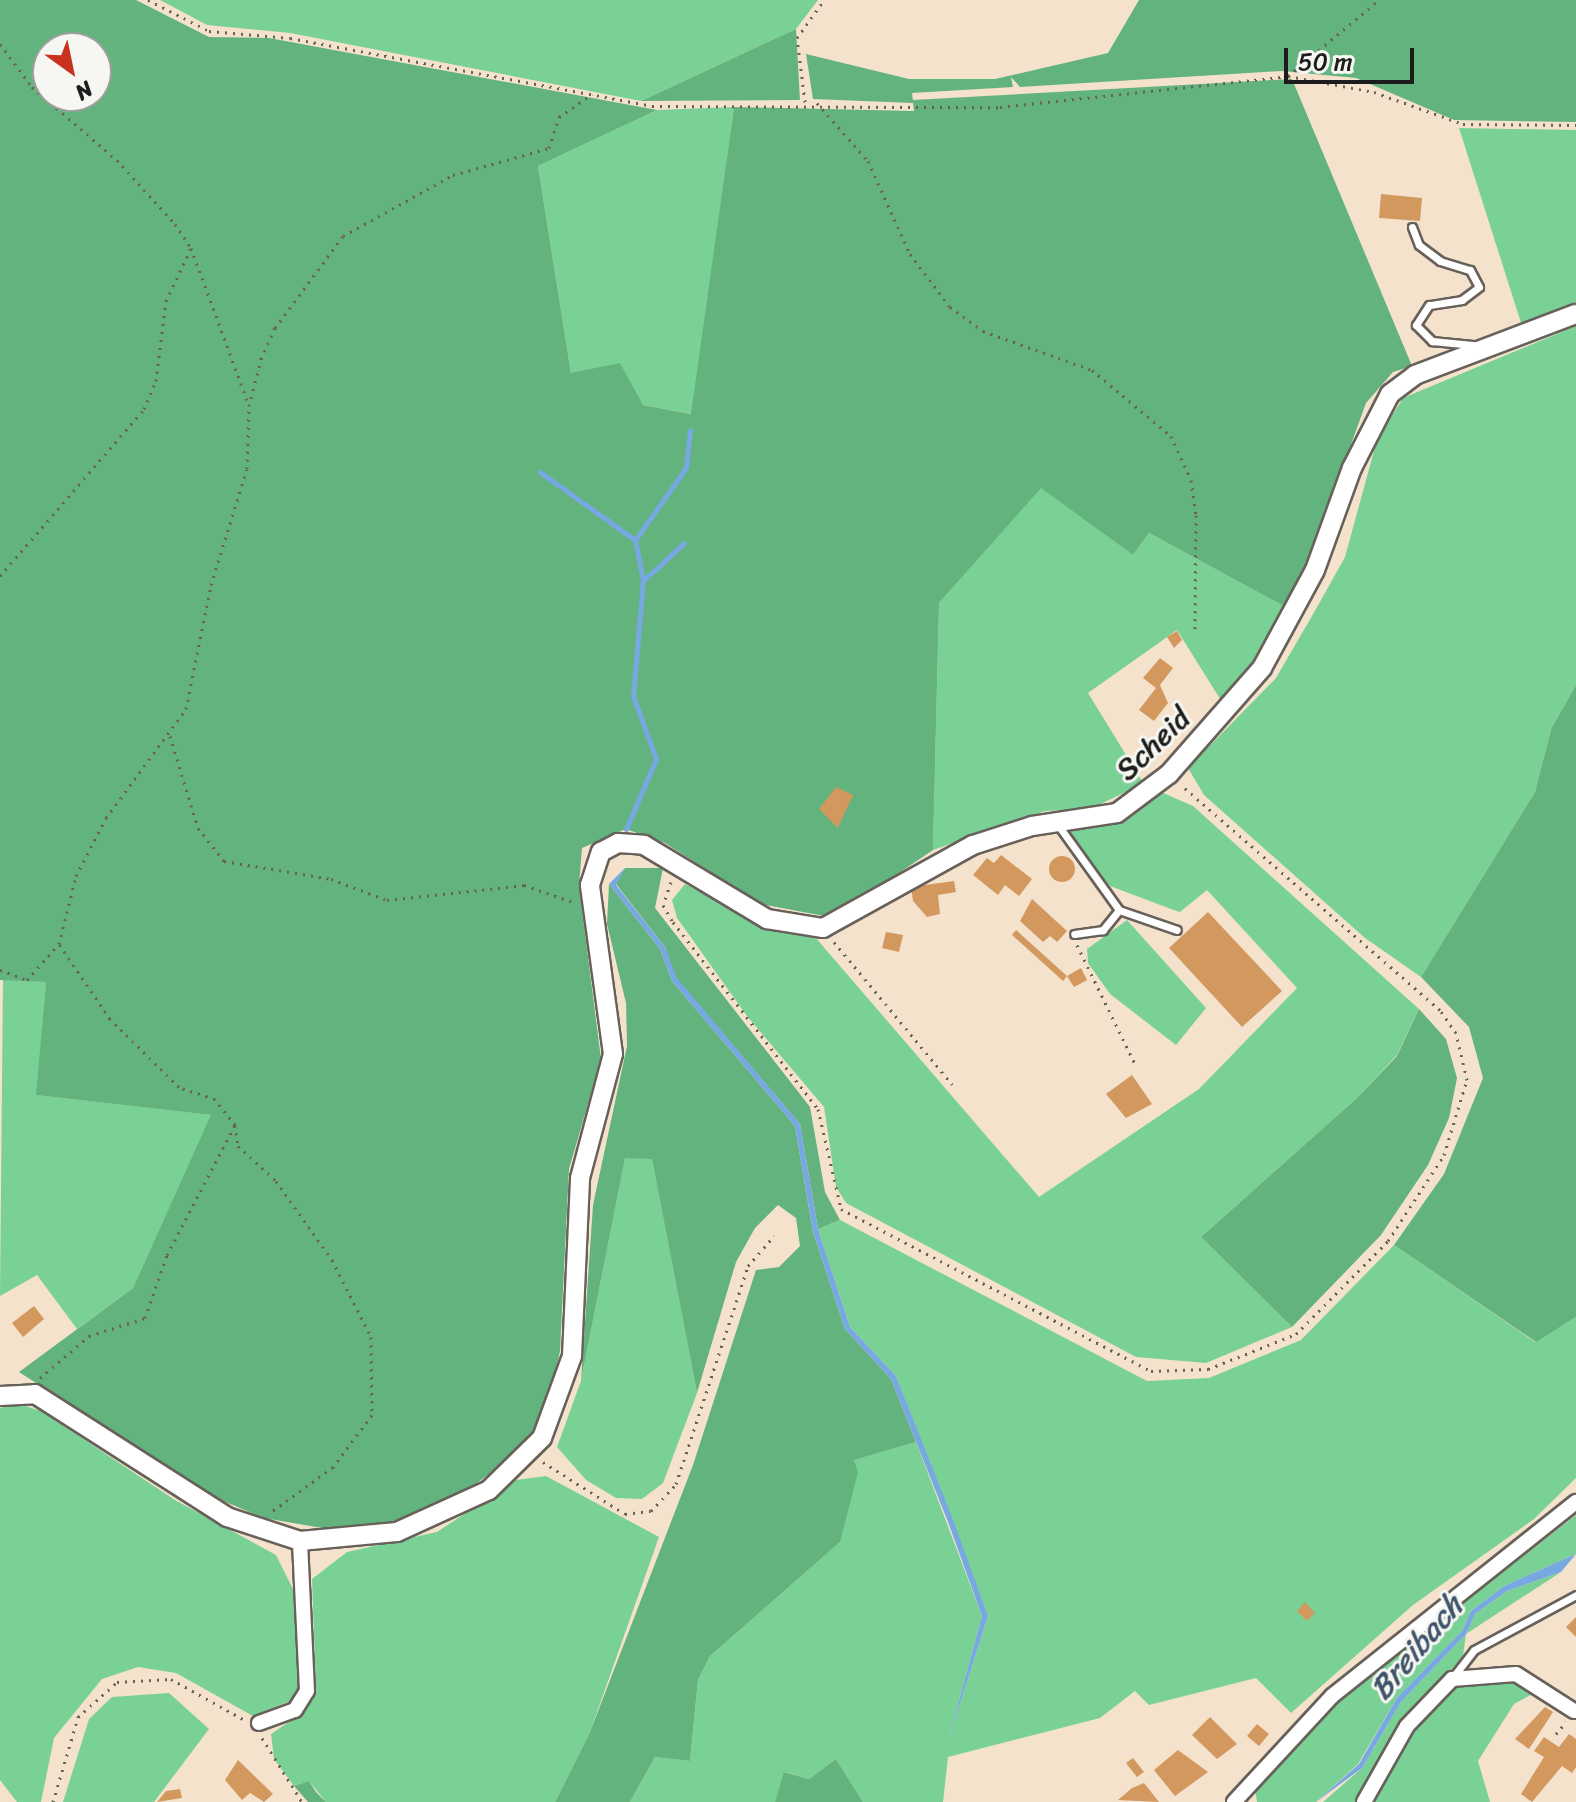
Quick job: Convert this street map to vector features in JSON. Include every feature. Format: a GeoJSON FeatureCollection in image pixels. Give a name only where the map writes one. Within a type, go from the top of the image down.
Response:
{"type":"FeatureCollection","features":[{"type":"Feature","properties":{"kind":"street","name":"Scheid"},"geometry":{"type":"LineString","coordinates":[[596,924],[594,864],[618,843],[644,845],[767,919],[824,925],[858,914],[973,845],[1117,813],[1169,774],[1240,697],[1287,628],[1381,405],[1415,375],[1492,351],[1576,314]]}},
{"type":"Feature","properties":{"kind":"street"},"geometry":{"type":"LineString","coordinates":[[0,1396],[27,1391],[255,1529],[300,1541],[371,1538],[421,1524],[489,1490],[529,1454],[552,1419],[572,1356],[580,1178],[613,1054],[596,924]]}},
{"type":"Feature","properties":{"kind":"street"},"geometry":{"type":"LineString","coordinates":[[1234,1802],[1332,1696],[1576,1502]]}},
{"type":"Feature","properties":{"kind":"street"},"geometry":{"type":"LineString","coordinates":[[259,1723],[286,1716],[307,1691],[300,1541]]}},
{"type":"Feature","properties":{"kind":"street"},"geometry":{"type":"LineString","coordinates":[[1364,1802],[1407,1726],[1452,1679],[1524,1676],[1575,1712]]}},
{"type":"Feature","properties":{"kind":"lane"},"geometry":{"type":"LineString","coordinates":[[1412,227],[1419,245],[1440,261],[1470,270],[1479,287],[1470,297],[1429,305],[1416,325],[1432,341],[1492,351]]}},
{"type":"Feature","properties":{"kind":"lane"},"geometry":{"type":"LineString","coordinates":[[1058,824],[1119,910],[1177,930]]}},
{"type":"Feature","properties":{"kind":"lane"},"geometry":{"type":"LineString","coordinates":[[1074,934],[1103,930],[1119,910]]}},
{"type":"Feature","properties":{"kind":"lane"},"geometry":{"type":"LineString","coordinates":[[1452,1679],[1474,1650],[1576,1595]]}},
{"type":"Feature","properties":{"kind":"path"},"geometry":{"type":"LineString","coordinates":[[148,0],[209,31],[290,38],[652,106],[805,102],[1000,107],[1288,76],[1374,92],[1463,124],[1576,125]]}},
{"type":"Feature","properties":{"kind":"path"},"geometry":{"type":"LineString","coordinates":[[805,102],[797,38],[824,0]]}},
{"type":"Feature","properties":{"kind":"path"},"geometry":{"type":"LineString","coordinates":[[1288,76],[1379,0]]}},
{"type":"Feature","properties":{"kind":"path"},"geometry":{"type":"LineString","coordinates":[[0,44],[32,87],[148,190],[191,248],[249,406]]}},
{"type":"Feature","properties":{"kind":"path"},"geometry":{"type":"LineString","coordinates":[[0,970],[27,980],[59,944],[76,876],[100,829],[170,736],[196,678],[211,585],[247,469],[249,406],[275,328],[343,236],[453,175],[549,148],[559,117],[592,94]]}},
{"type":"Feature","properties":{"kind":"path"},"geometry":{"type":"LineString","coordinates":[[817,103],[868,161],[910,254],[950,307],[983,331],[1092,370],[1171,436],[1191,480],[1196,515],[1195,630]]}},
{"type":"Feature","properties":{"kind":"path"},"geometry":{"type":"LineString","coordinates":[[0,576],[144,409],[156,381],[166,301],[191,248]]}},
{"type":"Feature","properties":{"kind":"path"},"geometry":{"type":"LineString","coordinates":[[170,736],[198,828],[224,861],[331,879],[387,900],[524,885],[578,904],[596,924]]}},
{"type":"Feature","properties":{"kind":"path"},"geometry":{"type":"LineString","coordinates":[[676,864],[663,905],[726,999],[818,1109],[841,1209],[1151,1371],[1197,1371],[1296,1334],[1388,1241],[1444,1155],[1467,1080],[1456,1033],[1440,1010],[1169,774]]}},
{"type":"Feature","properties":{"kind":"path"},"geometry":{"type":"LineString","coordinates":[[824,925],[952,1084]]}},
{"type":"Feature","properties":{"kind":"path"},"geometry":{"type":"LineString","coordinates":[[1074,934],[1135,1064]]}},
{"type":"Feature","properties":{"kind":"path"},"geometry":{"type":"LineString","coordinates":[[59,944],[110,1019],[179,1087],[215,1099],[235,1125],[238,1146],[276,1181],[332,1260],[371,1337],[372,1415],[333,1467],[255,1529]]}},
{"type":"Feature","properties":{"kind":"path"},"geometry":{"type":"LineString","coordinates":[[27,1391],[89,1336],[145,1318],[167,1255],[235,1125]]}},
{"type":"Feature","properties":{"kind":"path"},"geometry":{"type":"LineString","coordinates":[[529,1454],[625,1514],[651,1511],[676,1484],[748,1266],[774,1236]]}},
{"type":"Feature","properties":{"kind":"path"},"geometry":{"type":"LineString","coordinates":[[53,1802],[66,1739],[94,1697],[117,1682],[171,1679],[259,1723],[270,1760],[302,1802]]}},
{"type":"Feature","properties":{"kind":"green space"},"geometry":{"type":"Polygon","coordinates":[[[0,0],[136,0],[209,37],[269,38],[657,110],[538,166],[571,373],[620,363],[643,405],[691,414],[734,107],[914,111],[913,103],[813,99],[806,54],[909,79],[995,79],[1108,53],[1139,0],[1576,0],[1576,122],[1454,120],[1356,78],[1282,71],[1020,87],[1011,77],[1013,87],[912,93],[913,100],[1292,79],[1412,366],[1393,372],[1366,403],[1291,610],[1149,533],[1133,555],[1041,488],[939,603],[933,850],[857,901],[824,916],[761,904],[665,843],[626,829],[582,848],[579,886],[601,1059],[569,1169],[560,1351],[548,1408],[518,1452],[457,1498],[382,1525],[328,1529],[264,1518],[209,1495],[19,1372],[133,1288],[211,1115],[36,1095],[46,982],[0,980],[0,0]]]}},
{"type":"Feature","properties":{"kind":"green space"},"geometry":{"type":"Polygon","coordinates":[[[160,0],[818,0],[796,29],[641,101],[290,33],[207,25],[160,0]]]}},
{"type":"Feature","properties":{"kind":"green space"},"geometry":{"type":"Polygon","coordinates":[[[796,29],[800,100],[641,101],[796,29]]]}},
{"type":"Feature","properties":{"kind":"green space"},"geometry":{"type":"Polygon","coordinates":[[[734,107],[692,414],[643,405],[571,373],[538,166],[657,110],[734,107]]]}},
{"type":"Feature","properties":{"kind":"green space"},"geometry":{"type":"Polygon","coordinates":[[[1459,128],[1576,130],[1576,302],[1522,326],[1459,128]]]}},
{"type":"Feature","properties":{"kind":"green space"},"geometry":{"type":"Polygon","coordinates":[[[1576,326],[1576,685],[1551,729],[1535,792],[1421,977],[1365,938],[1204,795],[1188,768],[1276,678],[1345,557],[1377,440],[1403,398],[1576,326]]]}},
{"type":"Feature","properties":{"kind":"green space"},"geometry":{"type":"Polygon","coordinates":[[[1041,487],[1133,555],[1149,533],[1291,610],[1251,673],[1222,702],[1177,630],[1088,693],[1142,781],[1132,789],[1090,809],[1045,811],[933,850],[939,603],[1041,487]]]}},
{"type":"Feature","properties":{"kind":"green space"},"geometry":{"type":"Polygon","coordinates":[[[1576,685],[1576,1317],[1536,1342],[1394,1245],[1444,1174],[1483,1078],[1469,1027],[1421,977],[1535,792],[1551,729],[1576,685]]]}},
{"type":"Feature","properties":{"kind":"green space"},"geometry":{"type":"Polygon","coordinates":[[[1161,792],[1193,806],[1419,1009],[1397,1055],[1357,1098],[1201,1237],[1292,1327],[1206,1363],[1136,1357],[846,1203],[836,1187],[824,1107],[747,1016],[677,918],[672,900],[685,884],[772,931],[815,937],[1039,1197],[1199,1089],[1297,988],[1207,890],[1180,912],[1171,909],[1110,886],[1070,841],[1069,831],[1131,816],[1161,792]]]}},
{"type":"Feature","properties":{"kind":"green space"},"geometry":{"type":"Polygon","coordinates":[[[625,868],[663,868],[655,908],[810,1107],[825,1192],[840,1220],[818,1229],[800,1124],[676,978],[665,947],[616,884],[625,868]]]}},
{"type":"Feature","properties":{"kind":"green space"},"geometry":{"type":"Polygon","coordinates":[[[609,884],[660,949],[672,981],[795,1126],[813,1232],[845,1329],[891,1379],[916,1442],[854,1460],[858,1472],[840,1542],[710,1656],[698,1680],[690,1761],[655,1757],[630,1802],[555,1802],[590,1732],[693,1465],[756,1270],[779,1267],[800,1246],[796,1218],[778,1205],[755,1228],[736,1262],[697,1393],[652,1159],[625,1158],[581,1381],[593,1205],[627,1046],[626,1003],[607,924],[609,884]]]}},
{"type":"Feature","properties":{"kind":"green space"},"geometry":{"type":"Polygon","coordinates":[[[1127,920],[1206,1008],[1176,1045],[1110,994],[1088,963],[1087,949],[1127,920]]]}},
{"type":"Feature","properties":{"kind":"green space"},"geometry":{"type":"Polygon","coordinates":[[[3,978],[46,982],[37,1095],[212,1115],[133,1288],[77,1329],[37,1275],[0,1296],[3,978]]]}},
{"type":"Feature","properties":{"kind":"green space"},"geometry":{"type":"Polygon","coordinates":[[[1419,1009],[1446,1039],[1457,1078],[1449,1118],[1428,1165],[1381,1235],[1292,1327],[1201,1237],[1357,1098],[1397,1056],[1419,1009]]]}},
{"type":"Feature","properties":{"kind":"green space"},"geometry":{"type":"Polygon","coordinates":[[[625,1157],[652,1158],[697,1393],[663,1483],[642,1499],[616,1498],[586,1480],[557,1447],[581,1381],[625,1157]]]}},
{"type":"Feature","properties":{"kind":"green space"},"geometry":{"type":"Polygon","coordinates":[[[840,1220],[1147,1381],[1209,1378],[1301,1340],[1394,1245],[1535,1342],[1576,1317],[1576,1478],[1534,1519],[1413,1605],[1291,1713],[1256,1678],[1149,1705],[1135,1691],[1100,1718],[948,1757],[943,1802],[863,1802],[836,1759],[809,1779],[785,1772],[775,1802],[630,1802],[655,1757],[690,1761],[698,1680],[710,1656],[840,1542],[853,1460],[916,1442],[982,1616],[948,1741],[988,1616],[896,1376],[850,1327],[818,1229],[840,1220]]]}},
{"type":"Feature","properties":{"kind":"green space"},"geometry":{"type":"Polygon","coordinates":[[[16,1403],[41,1411],[175,1500],[276,1555],[293,1589],[302,1677],[295,1699],[253,1716],[176,1673],[138,1667],[102,1679],[54,1738],[41,1802],[17,1802],[0,1780],[0,1408],[16,1403]]]}},
{"type":"Feature","properties":{"kind":"green space"},"geometry":{"type":"Polygon","coordinates":[[[546,1476],[659,1537],[590,1732],[555,1802],[326,1802],[309,1781],[294,1786],[274,1759],[271,1734],[301,1714],[316,1690],[312,1579],[347,1552],[437,1532],[516,1480],[546,1476]]]}},
{"type":"Feature","properties":{"kind":"green space"},"geometry":{"type":"Polygon","coordinates":[[[1576,1515],[1576,1554],[1504,1586],[1471,1611],[1462,1631],[1397,1698],[1358,1764],[1316,1802],[1257,1802],[1255,1790],[1339,1700],[1576,1515]]]}},
{"type":"Feature","properties":{"kind":"green space"},"geometry":{"type":"Polygon","coordinates":[[[1561,1572],[1466,1634],[1475,1614],[1507,1591],[1561,1572]]]}},
{"type":"Feature","properties":{"kind":"green space"},"geometry":{"type":"Polygon","coordinates":[[[1466,1634],[1463,1656],[1404,1724],[1360,1802],[1323,1802],[1362,1768],[1401,1702],[1466,1634]]]}},
{"type":"Feature","properties":{"kind":"green space"},"geometry":{"type":"Polygon","coordinates":[[[1518,1679],[1540,1690],[1514,1704],[1478,1761],[1490,1802],[1369,1802],[1410,1728],[1450,1687],[1518,1679]]]}},
{"type":"Feature","properties":{"kind":"green space"},"geometry":{"type":"Polygon","coordinates":[[[169,1693],[209,1729],[154,1802],[63,1802],[89,1719],[112,1697],[169,1693]]]}},
{"type":"Feature","properties":{"kind":"green space"},"geometry":{"type":"Polygon","coordinates":[[[836,1759],[863,1802],[775,1802],[784,1772],[809,1779],[836,1759]]]}},
{"type":"Feature","properties":{"kind":"green space"},"geometry":{"type":"Polygon","coordinates":[[[309,1781],[326,1802],[308,1802],[294,1786],[309,1781]]]}},
{"type":"Feature","properties":{"kind":"water"},"geometry":{"type":"Polygon","coordinates":[[[625,868],[616,885],[665,947],[677,978],[800,1124],[818,1229],[850,1327],[896,1376],[952,1517],[988,1616],[948,1741],[982,1616],[948,1522],[891,1379],[845,1329],[813,1232],[795,1126],[672,981],[660,949],[609,884],[625,868]]]}},
{"type":"Feature","properties":{"kind":"water"},"geometry":{"type":"Polygon","coordinates":[[[1576,1554],[1561,1572],[1507,1591],[1475,1614],[1466,1634],[1401,1702],[1362,1768],[1316,1802],[1359,1764],[1397,1698],[1462,1631],[1471,1611],[1504,1586],[1576,1554]]]}},
{"type":"Feature","properties":{"kind":"building"},"geometry":{"type":"Polygon","coordinates":[[[1381,194],[1422,198],[1420,221],[1379,218],[1381,194]]]}},
{"type":"Feature","properties":{"kind":"building"},"geometry":{"type":"Polygon","coordinates":[[[1177,631],[1182,640],[1174,648],[1167,637],[1177,631]]]}},
{"type":"Feature","properties":{"kind":"building"},"geometry":{"type":"Polygon","coordinates":[[[1160,658],[1173,668],[1160,685],[1168,703],[1154,721],[1139,710],[1156,688],[1143,678],[1160,658]]]}},
{"type":"Feature","properties":{"kind":"building"},"geometry":{"type":"Polygon","coordinates":[[[836,787],[853,795],[838,828],[819,809],[836,787]]]}},
{"type":"Feature","properties":{"kind":"building"},"geometry":{"type":"Polygon","coordinates":[[[1001,855],[1032,879],[1019,896],[1005,885],[998,895],[973,875],[987,858],[994,863],[1001,855]]]}},
{"type":"Feature","properties":{"kind":"building"},"geometry":{"type":"Polygon","coordinates":[[[1062,856],[1071,860],[1075,869],[1071,878],[1062,882],[1053,878],[1049,869],[1053,860],[1062,856]]]}},
{"type":"Feature","properties":{"kind":"building"},"geometry":{"type":"Polygon","coordinates":[[[954,881],[956,892],[938,895],[940,914],[927,917],[913,901],[911,887],[954,881]]]}},
{"type":"Feature","properties":{"kind":"building"},"geometry":{"type":"Polygon","coordinates":[[[1032,899],[1067,931],[1057,942],[1050,936],[1043,942],[1020,921],[1032,899]]]}},
{"type":"Feature","properties":{"kind":"building"},"geometry":{"type":"Polygon","coordinates":[[[1208,912],[1282,991],[1242,1027],[1169,948],[1208,912]]]}},
{"type":"Feature","properties":{"kind":"building"},"geometry":{"type":"Polygon","coordinates":[[[1016,930],[1067,976],[1063,981],[1012,935],[1016,930]]]}},
{"type":"Feature","properties":{"kind":"building"},"geometry":{"type":"Polygon","coordinates":[[[886,932],[903,935],[899,952],[882,948],[886,932]]]}},
{"type":"Feature","properties":{"kind":"building"},"geometry":{"type":"Polygon","coordinates":[[[1081,968],[1087,980],[1074,987],[1067,976],[1081,968]]]}},
{"type":"Feature","properties":{"kind":"building"},"geometry":{"type":"Polygon","coordinates":[[[1132,1075],[1152,1104],[1126,1118],[1106,1094],[1132,1075]]]}},
{"type":"Feature","properties":{"kind":"building"},"geometry":{"type":"Polygon","coordinates":[[[34,1306],[44,1319],[23,1337],[12,1323],[34,1306]]]}},
{"type":"Feature","properties":{"kind":"building"},"geometry":{"type":"Polygon","coordinates":[[[1305,1602],[1315,1613],[1307,1621],[1297,1611],[1305,1602]]]}},
{"type":"Feature","properties":{"kind":"building"},"geometry":{"type":"Polygon","coordinates":[[[1576,1617],[1576,1637],[1566,1627],[1576,1617]]]}},
{"type":"Feature","properties":{"kind":"building"},"geometry":{"type":"Polygon","coordinates":[[[1545,1707],[1553,1712],[1529,1749],[1515,1739],[1545,1707]]]}},
{"type":"Feature","properties":{"kind":"building"},"geometry":{"type":"Polygon","coordinates":[[[1210,1717],[1237,1744],[1217,1759],[1192,1735],[1210,1717]]]}},
{"type":"Feature","properties":{"kind":"building"},"geometry":{"type":"Polygon","coordinates":[[[1257,1724],[1269,1734],[1259,1746],[1247,1736],[1257,1724]]]}},
{"type":"Feature","properties":{"kind":"building"},"geometry":{"type":"Polygon","coordinates":[[[1569,1734],[1576,1739],[1576,1767],[1572,1773],[1562,1766],[1532,1802],[1521,1794],[1544,1757],[1534,1751],[1544,1737],[1559,1747],[1569,1734]]]}},
{"type":"Feature","properties":{"kind":"building"},"geometry":{"type":"Polygon","coordinates":[[[1178,1750],[1208,1772],[1175,1796],[1154,1770],[1178,1750]]]}},
{"type":"Feature","properties":{"kind":"building"},"geometry":{"type":"Polygon","coordinates":[[[1133,1758],[1144,1772],[1137,1777],[1126,1763],[1133,1758]]]}},
{"type":"Feature","properties":{"kind":"building"},"geometry":{"type":"Polygon","coordinates":[[[238,1760],[273,1794],[264,1802],[250,1793],[242,1800],[225,1780],[238,1760]]]}},
{"type":"Feature","properties":{"kind":"building"},"geometry":{"type":"Polygon","coordinates":[[[1144,1783],[1159,1802],[1118,1800],[1132,1788],[1144,1783]]]}},
{"type":"Feature","properties":{"kind":"building"},"geometry":{"type":"Polygon","coordinates":[[[180,1789],[182,1798],[157,1802],[166,1791],[180,1789]]]}},
{"type":"Feature","properties":{"kind":"waterway"},"geometry":{"type":"LineString","coordinates":[[635,540],[686,468],[690,430]]}},
{"type":"Feature","properties":{"kind":"waterway"},"geometry":{"type":"LineString","coordinates":[[540,472],[635,540],[643,580],[633,696],[656,759],[626,829]]}},
{"type":"Feature","properties":{"kind":"waterway"},"geometry":{"type":"LineString","coordinates":[[644,580],[684,543]]}},
{"type":"Feature","properties":{"kind":"water label","name":"Breibach"},"geometry":{"type":"Point","coordinates":[1417,1648]}}]}
